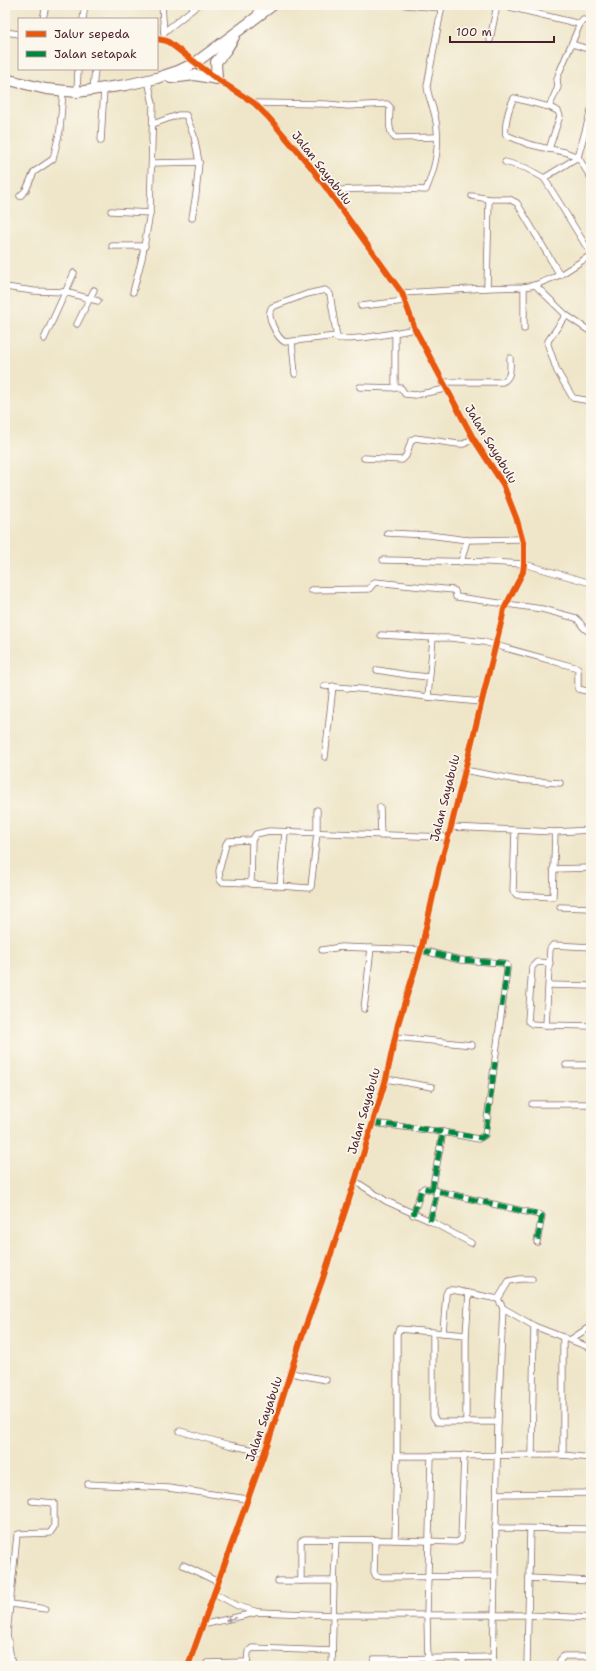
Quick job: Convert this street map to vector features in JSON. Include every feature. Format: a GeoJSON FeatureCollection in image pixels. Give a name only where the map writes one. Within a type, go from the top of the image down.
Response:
{"type":"FeatureCollection","features":[{"type":"Feature","properties":{"kind":"highway"},"geometry":{"type":"LineString","coordinates":[[152,79],[183,69],[195,63],[273,5]]}},
{"type":"Feature","properties":{"kind":"highway"},"geometry":{"type":"LineString","coordinates":[[5,79],[63,91],[78,92],[152,79],[195,75],[217,79],[216,62],[226,50],[235,34]]}},
{"type":"Feature","properties":{"kind":"street"},"geometry":{"type":"LineString","coordinates":[[44,18],[46,5]]}},
{"type":"Feature","properties":{"kind":"street"},"geometry":{"type":"LineString","coordinates":[[83,18],[85,5]]}},
{"type":"Feature","properties":{"kind":"street"},"geometry":{"type":"LineString","coordinates":[[162,5],[166,41]]}},
{"type":"Feature","properties":{"kind":"street"},"geometry":{"type":"LineString","coordinates":[[164,32],[198,5]]}},
{"type":"Feature","properties":{"kind":"street"},"geometry":{"type":"LineString","coordinates":[[256,18],[258,5]]}},
{"type":"Feature","properties":{"kind":"street"},"geometry":{"type":"LineString","coordinates":[[328,191],[358,188],[426,190],[433,173],[437,137],[435,119],[427,86],[441,7],[406,5]]}},
{"type":"Feature","properties":{"kind":"street"},"geometry":{"type":"LineString","coordinates":[[490,40],[497,5]]}},
{"type":"Feature","properties":{"kind":"street"},"geometry":{"type":"LineString","coordinates":[[501,5],[580,24]]}},
{"type":"Feature","properties":{"kind":"street"},"geometry":{"type":"LineString","coordinates":[[549,107],[558,87],[557,79],[559,73],[580,24],[583,20],[591,21]]}},
{"type":"Feature","properties":{"kind":"street"},"geometry":{"type":"LineString","coordinates":[[5,32],[18,34]]}},
{"type":"Feature","properties":{"kind":"street","name":"Jalan Sayabulu"},"geometry":{"type":"LineString","coordinates":[[158,39],[166,41],[217,79],[254,103],[311,167],[402,293],[414,329],[442,382],[473,438],[504,484],[522,539],[524,564],[523,572],[502,619],[480,702],[421,950],[395,1037],[386,1079],[355,1181],[269,1440],[188,1666]]}},
{"type":"Feature","properties":{"kind":"street"},"geometry":{"type":"LineString","coordinates":[[572,44],[591,50]]}},
{"type":"Feature","properties":{"kind":"street"},"geometry":{"type":"LineString","coordinates":[[78,70],[78,92]]}},
{"type":"Feature","properties":{"kind":"street"},"geometry":{"type":"LineString","coordinates":[[95,70],[99,89],[101,141]]}},
{"type":"Feature","properties":{"kind":"street"},"geometry":{"type":"LineString","coordinates":[[133,292],[145,246],[150,214],[153,124],[152,79]]}},
{"type":"Feature","properties":{"kind":"street"},"geometry":{"type":"LineString","coordinates":[[20,196],[26,190],[34,172],[54,159],[60,130],[63,91]]}},
{"type":"Feature","properties":{"kind":"street"},"geometry":{"type":"LineString","coordinates":[[549,149],[560,116],[558,111],[549,107],[514,98],[505,129],[508,136],[528,144],[549,149],[565,152],[578,157],[591,178]]}},
{"type":"Feature","properties":{"kind":"street"},"geometry":{"type":"LineString","coordinates":[[254,103],[326,104],[348,106],[387,104],[390,107],[390,130],[392,135],[396,138],[437,137]]}},
{"type":"Feature","properties":{"kind":"street"},"geometry":{"type":"LineString","coordinates":[[544,178],[578,157],[591,110]]}},
{"type":"Feature","properties":{"kind":"street"},"geometry":{"type":"LineString","coordinates":[[153,124],[178,115],[186,115],[194,136],[199,162],[192,218]]}},
{"type":"Feature","properties":{"kind":"street"},"geometry":{"type":"LineString","coordinates":[[152,163],[199,162]]}},
{"type":"Feature","properties":{"kind":"street"},"geometry":{"type":"LineString","coordinates":[[402,293],[535,286],[560,275],[591,255],[544,178],[526,168],[505,162]]}},
{"type":"Feature","properties":{"kind":"street"},"geometry":{"type":"LineString","coordinates":[[472,196],[489,199],[509,199],[517,203],[560,275]]}},
{"type":"Feature","properties":{"kind":"street"},"geometry":{"type":"LineString","coordinates":[[487,288],[489,199]]}},
{"type":"Feature","properties":{"kind":"street"},"geometry":{"type":"LineString","coordinates":[[111,211],[150,214]]}},
{"type":"Feature","properties":{"kind":"street"},"geometry":{"type":"LineString","coordinates":[[112,246],[145,246]]}},
{"type":"Feature","properties":{"kind":"street"},"geometry":{"type":"LineString","coordinates":[[44,339],[74,273]]}},
{"type":"Feature","properties":{"kind":"street"},"geometry":{"type":"LineString","coordinates":[[535,286],[566,315],[591,332]]}},
{"type":"Feature","properties":{"kind":"street"},"geometry":{"type":"LineString","coordinates":[[5,287],[34,291],[65,292],[90,297],[98,301]]}},
{"type":"Feature","properties":{"kind":"street"},"geometry":{"type":"LineString","coordinates":[[524,287],[524,329]]}},
{"type":"Feature","properties":{"kind":"street"},"geometry":{"type":"LineString","coordinates":[[77,324],[94,290]]}},
{"type":"Feature","properties":{"kind":"street"},"geometry":{"type":"LineString","coordinates":[[336,336],[330,294],[325,290],[307,294],[270,309],[269,314],[280,340],[285,342],[336,336],[340,339],[396,333],[414,329]]}},
{"type":"Feature","properties":{"kind":"street"},"geometry":{"type":"LineString","coordinates":[[361,306],[405,301]]}},
{"type":"Feature","properties":{"kind":"street"},"geometry":{"type":"LineString","coordinates":[[566,315],[548,341],[548,346],[557,371],[573,398],[591,401]]}},
{"type":"Feature","properties":{"kind":"street"},"geometry":{"type":"LineString","coordinates":[[395,388],[396,333]]}},
{"type":"Feature","properties":{"kind":"street"},"geometry":{"type":"LineString","coordinates":[[292,342],[295,374]]}},
{"type":"Feature","properties":{"kind":"street"},"geometry":{"type":"LineString","coordinates":[[442,382],[502,382],[507,380],[510,376],[510,358]]}},
{"type":"Feature","properties":{"kind":"street"},"geometry":{"type":"LineString","coordinates":[[360,387],[401,388],[405,394],[414,395],[446,389]]}},
{"type":"Feature","properties":{"kind":"street"},"geometry":{"type":"LineString","coordinates":[[364,458],[402,460],[406,456],[411,440],[415,438],[464,444],[473,438]]}},
{"type":"Feature","properties":{"kind":"street"},"geometry":{"type":"LineString","coordinates":[[387,533],[429,535],[467,540],[522,539]]}},
{"type":"Feature","properties":{"kind":"street"},"geometry":{"type":"LineString","coordinates":[[461,562],[467,540]]}},
{"type":"Feature","properties":{"kind":"street"},"geometry":{"type":"LineString","coordinates":[[382,560],[524,564],[591,583]]}},
{"type":"Feature","properties":{"kind":"street"},"geometry":{"type":"LineString","coordinates":[[311,590],[369,589],[375,582],[453,590],[458,598],[542,609],[576,618],[581,626],[591,633]]}},
{"type":"Feature","properties":{"kind":"street"},"geometry":{"type":"LineString","coordinates":[[381,635],[465,640],[495,645],[578,668],[578,689],[591,692]]}},
{"type":"Feature","properties":{"kind":"street"},"geometry":{"type":"LineString","coordinates":[[428,697],[433,638]]}},
{"type":"Feature","properties":{"kind":"street"},"geometry":{"type":"LineString","coordinates":[[377,670],[408,676],[429,677]]}},
{"type":"Feature","properties":{"kind":"street"},"geometry":{"type":"LineString","coordinates":[[324,686],[480,702]]}},
{"type":"Feature","properties":{"kind":"street"},"geometry":{"type":"LineString","coordinates":[[325,757],[333,686]]}},
{"type":"Feature","properties":{"kind":"street"},"geometry":{"type":"LineString","coordinates":[[464,770],[517,780],[560,783]]}},
{"type":"Feature","properties":{"kind":"street"},"geometry":{"type":"LineString","coordinates":[[380,807],[381,836]]}},
{"type":"Feature","properties":{"kind":"street"},"geometry":{"type":"LineString","coordinates":[[252,840],[228,841],[219,871],[222,882],[311,887],[317,833],[317,810]]}},
{"type":"Feature","properties":{"kind":"street"},"geometry":{"type":"LineString","coordinates":[[451,827],[555,832],[591,830]]}},
{"type":"Feature","properties":{"kind":"street"},"geometry":{"type":"LineString","coordinates":[[515,831],[514,894],[553,896],[555,832]]}},
{"type":"Feature","properties":{"kind":"street"},"geometry":{"type":"LineString","coordinates":[[250,883],[252,840],[256,834],[261,832],[447,837]]}},
{"type":"Feature","properties":{"kind":"street"},"geometry":{"type":"LineString","coordinates":[[280,886],[285,832]]}},
{"type":"Feature","properties":{"kind":"street"},"geometry":{"type":"LineString","coordinates":[[553,869],[591,868]]}},
{"type":"Feature","properties":{"kind":"street"},"geometry":{"type":"LineString","coordinates":[[560,907],[591,908]]}},
{"type":"Feature","properties":{"kind":"street"},"geometry":{"type":"LineString","coordinates":[[546,1025],[550,949],[553,945],[591,947]]}},
{"type":"Feature","properties":{"kind":"street"},"geometry":{"type":"LineString","coordinates":[[322,950],[341,947],[421,950],[460,960],[503,963],[507,965],[485,1135],[478,1139],[443,1132],[372,1122]]}},
{"type":"Feature","properties":{"kind":"street"},"geometry":{"type":"LineString","coordinates":[[364,1009],[372,948]]}},
{"type":"Feature","properties":{"kind":"street"},"geometry":{"type":"LineString","coordinates":[[550,963],[537,962],[532,967],[528,1021],[532,1024],[591,1026]]}},
{"type":"Feature","properties":{"kind":"street"},"geometry":{"type":"LineString","coordinates":[[549,985],[591,986]]}},
{"type":"Feature","properties":{"kind":"street"},"geometry":{"type":"LineString","coordinates":[[395,1037],[472,1045]]}},
{"type":"Feature","properties":{"kind":"street"},"geometry":{"type":"LineString","coordinates":[[566,1065],[591,1065]]}},
{"type":"Feature","properties":{"kind":"street"},"geometry":{"type":"LineString","coordinates":[[386,1079],[432,1087]]}},
{"type":"Feature","properties":{"kind":"street"},"geometry":{"type":"LineString","coordinates":[[532,1104],[591,1104]]}},
{"type":"Feature","properties":{"kind":"street"},"geometry":{"type":"LineString","coordinates":[[430,1221],[443,1132]]}},
{"type":"Feature","properties":{"kind":"street"},"geometry":{"type":"LineString","coordinates":[[355,1181],[386,1201],[413,1215],[430,1221],[471,1243]]}},
{"type":"Feature","properties":{"kind":"street"},"geometry":{"type":"LineString","coordinates":[[413,1215],[424,1188],[540,1215],[542,1216],[542,1220],[537,1242]]}},
{"type":"Feature","properties":{"kind":"street"},"geometry":{"type":"LineString","coordinates":[[498,1299],[508,1282],[520,1279],[532,1279]]}},
{"type":"Feature","properties":{"kind":"street"},"geometry":{"type":"LineString","coordinates":[[443,1333],[446,1294],[448,1290],[453,1290],[498,1299],[504,1308],[534,1326],[591,1348]]}},
{"type":"Feature","properties":{"kind":"street"},"geometry":{"type":"LineString","coordinates":[[466,1422],[466,1335],[469,1293]]}},
{"type":"Feature","properties":{"kind":"street"},"geometry":{"type":"LineString","coordinates":[[492,1666],[495,1528],[499,1454],[498,1422],[504,1308]]}},
{"type":"Feature","properties":{"kind":"street"},"geometry":{"type":"LineString","coordinates":[[532,1455],[534,1326]]}},
{"type":"Feature","properties":{"kind":"street"},"geometry":{"type":"LineString","coordinates":[[570,1340],[591,1326]]}},
{"type":"Feature","properties":{"kind":"street"},"geometry":{"type":"LineString","coordinates":[[396,1540],[397,1330],[400,1329],[466,1335]]}},
{"type":"Feature","properties":{"kind":"street"},"geometry":{"type":"LineString","coordinates":[[434,1333],[433,1416],[437,1422],[498,1422]]}},
{"type":"Feature","properties":{"kind":"street"},"geometry":{"type":"LineString","coordinates":[[563,1337],[563,1455]]}},
{"type":"Feature","properties":{"kind":"street"},"geometry":{"type":"LineString","coordinates":[[291,1373],[326,1380]]}},
{"type":"Feature","properties":{"kind":"street"},"geometry":{"type":"LineString","coordinates":[[180,1431],[229,1445],[264,1452]]}},
{"type":"Feature","properties":{"kind":"street"},"geometry":{"type":"LineString","coordinates":[[396,1456],[499,1454],[563,1455],[591,1458]]}},
{"type":"Feature","properties":{"kind":"street"},"geometry":{"type":"LineString","coordinates":[[301,1581],[301,1541],[304,1539],[456,1542],[461,1540],[464,1455]]}},
{"type":"Feature","properties":{"kind":"street"},"geometry":{"type":"LineString","coordinates":[[428,1666],[427,1615],[431,1456]]}},
{"type":"Feature","properties":{"kind":"street"},"geometry":{"type":"LineString","coordinates":[[88,1484],[168,1488],[248,1499]]}},
{"type":"Feature","properties":{"kind":"street"},"geometry":{"type":"LineString","coordinates":[[497,1494],[591,1493]]}},
{"type":"Feature","properties":{"kind":"street"},"geometry":{"type":"LineString","coordinates":[[12,1666],[6,1633],[11,1604],[17,1535],[50,1533],[54,1527],[54,1503],[32,1502]]}},
{"type":"Feature","properties":{"kind":"street"},"geometry":{"type":"LineString","coordinates":[[495,1528],[591,1529]]}},
{"type":"Feature","properties":{"kind":"street"},"geometry":{"type":"LineString","coordinates":[[527,1666],[530,1529]]}},
{"type":"Feature","properties":{"kind":"street"},"geometry":{"type":"LineString","coordinates":[[332,1666],[336,1540]]}},
{"type":"Feature","properties":{"kind":"street"},"geometry":{"type":"LineString","coordinates":[[375,1540],[374,1572],[376,1576],[495,1576]]}},
{"type":"Feature","properties":{"kind":"street"},"geometry":{"type":"LineString","coordinates":[[183,1565],[218,1582]]}},
{"type":"Feature","properties":{"kind":"street"},"geometry":{"type":"LineString","coordinates":[[529,1578],[591,1581]]}},
{"type":"Feature","properties":{"kind":"street"},"geometry":{"type":"LineString","coordinates":[[278,1581],[334,1581]]}},
{"type":"Feature","properties":{"kind":"street"},"geometry":{"type":"LineString","coordinates":[[214,1593],[238,1606],[259,1612],[333,1615],[528,1615],[591,1618]]}},
{"type":"Feature","properties":{"kind":"street"},"geometry":{"type":"LineString","coordinates":[[11,1604],[46,1609]]}},
{"type":"Feature","properties":{"kind":"street"},"geometry":{"type":"LineString","coordinates":[[202,1625],[259,1612]]}},
{"type":"Feature","properties":{"kind":"street"},"geometry":{"type":"LineString","coordinates":[[207,1663],[247,1664],[248,1652],[252,1648],[332,1651]]}},
{"type":"Feature","properties":{"kind":"street"},"geometry":{"type":"LineString","coordinates":[[560,1666],[560,1660],[564,1656],[591,1656]]}},
{"type":"Feature","properties":{"kind":"street"},"geometry":{"type":"LineString","coordinates":[[373,1666],[373,1661],[376,1659],[493,1657]]}},
{"type":"Feature","properties":{"kind":"street"},"geometry":{"type":"LineString","coordinates":[[463,1658],[463,1666]]}},
{"type":"Feature","properties":{"kind":"street"},"geometry":{"type":"LineString","coordinates":[[394,1659],[394,1666]]}},
{"type":"Feature","properties":{"kind":"marked path"},"geometry":{"type":"LineString","coordinates":[[421,950],[460,960],[503,963],[507,965],[501,1011]]}},
{"type":"Feature","properties":{"kind":"marked path"},"geometry":{"type":"LineString","coordinates":[[373,1123],[481,1138],[485,1135],[486,1131],[495,1062]]}},
{"type":"Feature","properties":{"kind":"marked path"},"geometry":{"type":"LineString","coordinates":[[432,1190],[443,1132]]}},
{"type":"Feature","properties":{"kind":"marked path"},"geometry":{"type":"LineString","coordinates":[[413,1215],[421,1191],[424,1188],[540,1215],[542,1216],[537,1242]]}},
{"type":"Feature","properties":{"kind":"marked path"},"geometry":{"type":"LineString","coordinates":[[430,1221],[437,1192]]}},
{"type":"Feature","properties":{"kind":"cycle path"},"geometry":{"type":"LineString","coordinates":[[158,39],[167,41],[217,79],[254,103],[269,118],[311,167],[402,293],[415,329],[473,438],[503,484],[517,520],[524,546],[523,572],[504,609],[451,827],[439,869],[421,950],[398,1024],[386,1079],[355,1181],[302,1336],[269,1440],[188,1666]]}}]}
